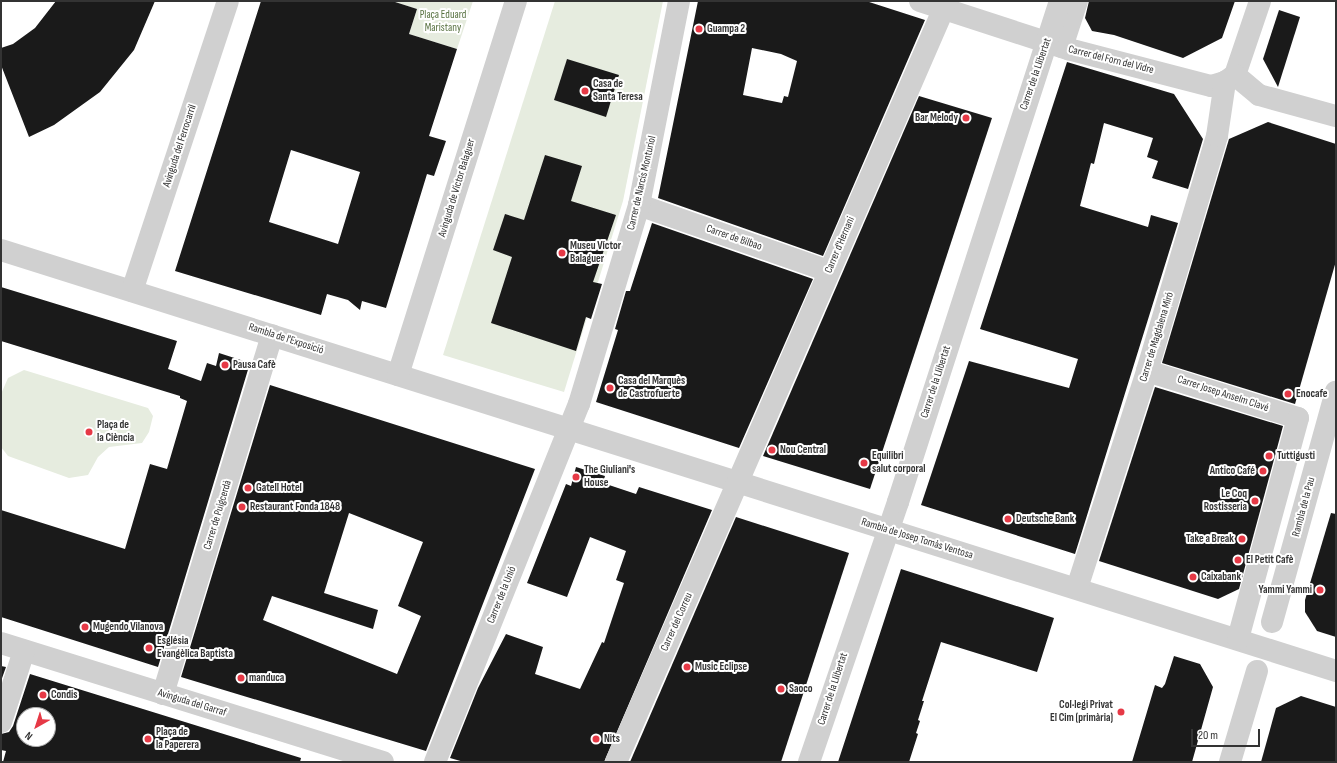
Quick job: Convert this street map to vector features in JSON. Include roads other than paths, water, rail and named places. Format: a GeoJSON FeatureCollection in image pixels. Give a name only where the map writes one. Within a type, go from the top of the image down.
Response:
{"type":"FeatureCollection","features":[{"type":"Feature","properties":{"kind":"street","name":"Avinguda del Ferrocarril"},"geometry":{"type":"LineString","coordinates":[[132,291],[228,1]]}},
{"type":"Feature","properties":{"kind":"street","name":"Avinguda de Víctor Balaguer"},"geometry":{"type":"LineString","coordinates":[[398,375],[516,1]]}},
{"type":"Feature","properties":{"kind":"street","name":"Carrer de Narcís Monturiol"},"geometry":{"type":"LineString","coordinates":[[570,430],[639,205],[679,1]]}},
{"type":"Feature","properties":{"kind":"street","name":"Carrer del Forn del Vidre"},"geometry":{"type":"LineString","coordinates":[[920,1],[1053,41],[1224,81],[1259,95],[1336,116]]}},
{"type":"Feature","properties":{"kind":"street","name":"Carrer de la Llibertat"},"geometry":{"type":"LineString","coordinates":[[809,762],[1053,41],[1060,1]]}},
{"type":"Feature","properties":{"kind":"street","name":"Carrer de la Llibertat"},"geometry":{"type":"LineString","coordinates":[[1053,41],[1077,1]]}},
{"type":"Feature","properties":{"kind":"street","name":"Carrer de Magdalena Miró"},"geometry":{"type":"LineString","coordinates":[[1077,588],[1147,371],[1221,121],[1224,81],[1260,1]]}},
{"type":"Feature","properties":{"kind":"street","name":"Carrer d'Hernani"},"geometry":{"type":"LineString","coordinates":[[739,483],[829,271],[944,8]]}},
{"type":"Feature","properties":{"kind":"street","name":"Carrer de Bilbao"},"geometry":{"type":"LineString","coordinates":[[639,205],[829,271]]}},
{"type":"Feature","properties":{"kind":"street","name":"Rambla de l'Exposició"},"geometry":{"type":"LineString","coordinates":[[1,250],[570,430]]}},
{"type":"Feature","properties":{"kind":"street","name":"Carrer de Puigcerdà"},"geometry":{"type":"LineString","coordinates":[[163,694],[272,335]]}},
{"type":"Feature","properties":{"kind":"street","name":"Carrer Josep Anselm Clavé"},"geometry":{"type":"LineString","coordinates":[[1147,371],[1298,418],[1238,638]]}},
{"type":"Feature","properties":{"kind":"street","name":"Rambla de la Pau"},"geometry":{"type":"LineString","coordinates":[[1272,622],[1336,392]]}},
{"type":"Feature","properties":{"kind":"street","name":"Rambla de Josep Tomàs Ventosa"},"geometry":{"type":"LineString","coordinates":[[570,430],[1238,638],[1336,671]]}},
{"type":"Feature","properties":{"kind":"street","name":"Carrer de la Unió"},"geometry":{"type":"LineString","coordinates":[[435,762],[561,447],[570,430]]}},
{"type":"Feature","properties":{"kind":"street","name":"Carrer del Correu"},"geometry":{"type":"LineString","coordinates":[[616,762],[739,483]]}},
{"type":"Feature","properties":{"kind":"street","name":"Avinguda del Garraf"},"geometry":{"type":"LineString","coordinates":[[1,643],[383,762]]}},
{"type":"Feature","properties":{"kind":"street"},"geometry":{"type":"LineString","coordinates":[[1,722],[24,651]]}},
{"type":"Feature","properties":{"kind":"street"},"geometry":{"type":"LineString","coordinates":[[1230,762],[1257,671]]}},
{"type":"Feature","properties":{"kind":"place","name":"Guampa 2"},"geometry":{"type":"Point","coordinates":[699,29]}},
{"type":"Feature","properties":{"kind":"place","name":"Casa de Santa Teresa"},"geometry":{"type":"Point","coordinates":[585,91]}},
{"type":"Feature","properties":{"kind":"place","name":"Bar Melody"},"geometry":{"type":"Point","coordinates":[966,118]}},
{"type":"Feature","properties":{"kind":"place","name":"Museu Víctor Balaguer"},"geometry":{"type":"Point","coordinates":[562,253]}},
{"type":"Feature","properties":{"kind":"place","name":"Pausa Cafè"},"geometry":{"type":"Point","coordinates":[225,365]}},
{"type":"Feature","properties":{"kind":"place","name":"Casa del Marquès de Castrofuerte"},"geometry":{"type":"Point","coordinates":[610,388]}},
{"type":"Feature","properties":{"kind":"place","name":"Enocafe"},"geometry":{"type":"Point","coordinates":[1288,394]}},
{"type":"Feature","properties":{"kind":"place","name":"Plaça de la Ciència"},"geometry":{"type":"Point","coordinates":[89,432]}},
{"type":"Feature","properties":{"kind":"place","name":"Nou Central"},"geometry":{"type":"Point","coordinates":[772,450]}},
{"type":"Feature","properties":{"kind":"place","name":"Tuttigusti"},"geometry":{"type":"Point","coordinates":[1269,456]}},
{"type":"Feature","properties":{"kind":"place","name":"Equilibri salut corporal"},"geometry":{"type":"Point","coordinates":[864,463]}},
{"type":"Feature","properties":{"kind":"place","name":"Antico Café"},"geometry":{"type":"Point","coordinates":[1263,471]}},
{"type":"Feature","properties":{"kind":"place","name":"The Giuliani's House"},"geometry":{"type":"Point","coordinates":[576,477]}},
{"type":"Feature","properties":{"kind":"place","name":"Gatell Hotel"},"geometry":{"type":"Point","coordinates":[248,488]}},
{"type":"Feature","properties":{"kind":"place","name":"Le Coq Rostisseria"},"geometry":{"type":"Point","coordinates":[1255,501]}},
{"type":"Feature","properties":{"kind":"place","name":"Restaurant Fonda 1848"},"geometry":{"type":"Point","coordinates":[242,507]}},
{"type":"Feature","properties":{"kind":"place","name":"Deutsche Bank"},"geometry":{"type":"Point","coordinates":[1008,519]}},
{"type":"Feature","properties":{"kind":"place","name":"Take a Break"},"geometry":{"type":"Point","coordinates":[1242,539]}},
{"type":"Feature","properties":{"kind":"place","name":"El Petit Cafè"},"geometry":{"type":"Point","coordinates":[1238,560]}},
{"type":"Feature","properties":{"kind":"place","name":"Caixabank"},"geometry":{"type":"Point","coordinates":[1193,577]}},
{"type":"Feature","properties":{"kind":"place","name":"Yammi Yammi"},"geometry":{"type":"Point","coordinates":[1320,590]}},
{"type":"Feature","properties":{"kind":"place","name":"Mugendo Vilanova"},"geometry":{"type":"Point","coordinates":[85,627]}},
{"type":"Feature","properties":{"kind":"place","name":"Església Evangèlica Baptista"},"geometry":{"type":"Point","coordinates":[149,648]}},
{"type":"Feature","properties":{"kind":"place","name":"Music Eclipse"},"geometry":{"type":"Point","coordinates":[687,667]}},
{"type":"Feature","properties":{"kind":"place","name":"manduca"},"geometry":{"type":"Point","coordinates":[241,678]}},
{"type":"Feature","properties":{"kind":"place","name":"Saoco"},"geometry":{"type":"Point","coordinates":[781,689]}},
{"type":"Feature","properties":{"kind":"place","name":"Condis"},"geometry":{"type":"Point","coordinates":[43,695]}},
{"type":"Feature","properties":{"kind":"place","name":"Col·legi Privat El Cim (primària)"},"geometry":{"type":"Point","coordinates":[1121,712]}},
{"type":"Feature","properties":{"kind":"place","name":"Plaça de la Paperera"},"geometry":{"type":"Point","coordinates":[148,739]}},
{"type":"Feature","properties":{"kind":"place","name":"Nits"},"geometry":{"type":"Point","coordinates":[596,739]}},
{"type":"Feature","properties":{"kind":"park label","name":"Plaça Eduard Maristany"},"geometry":{"type":"Point","coordinates":[443,22]}}]}
